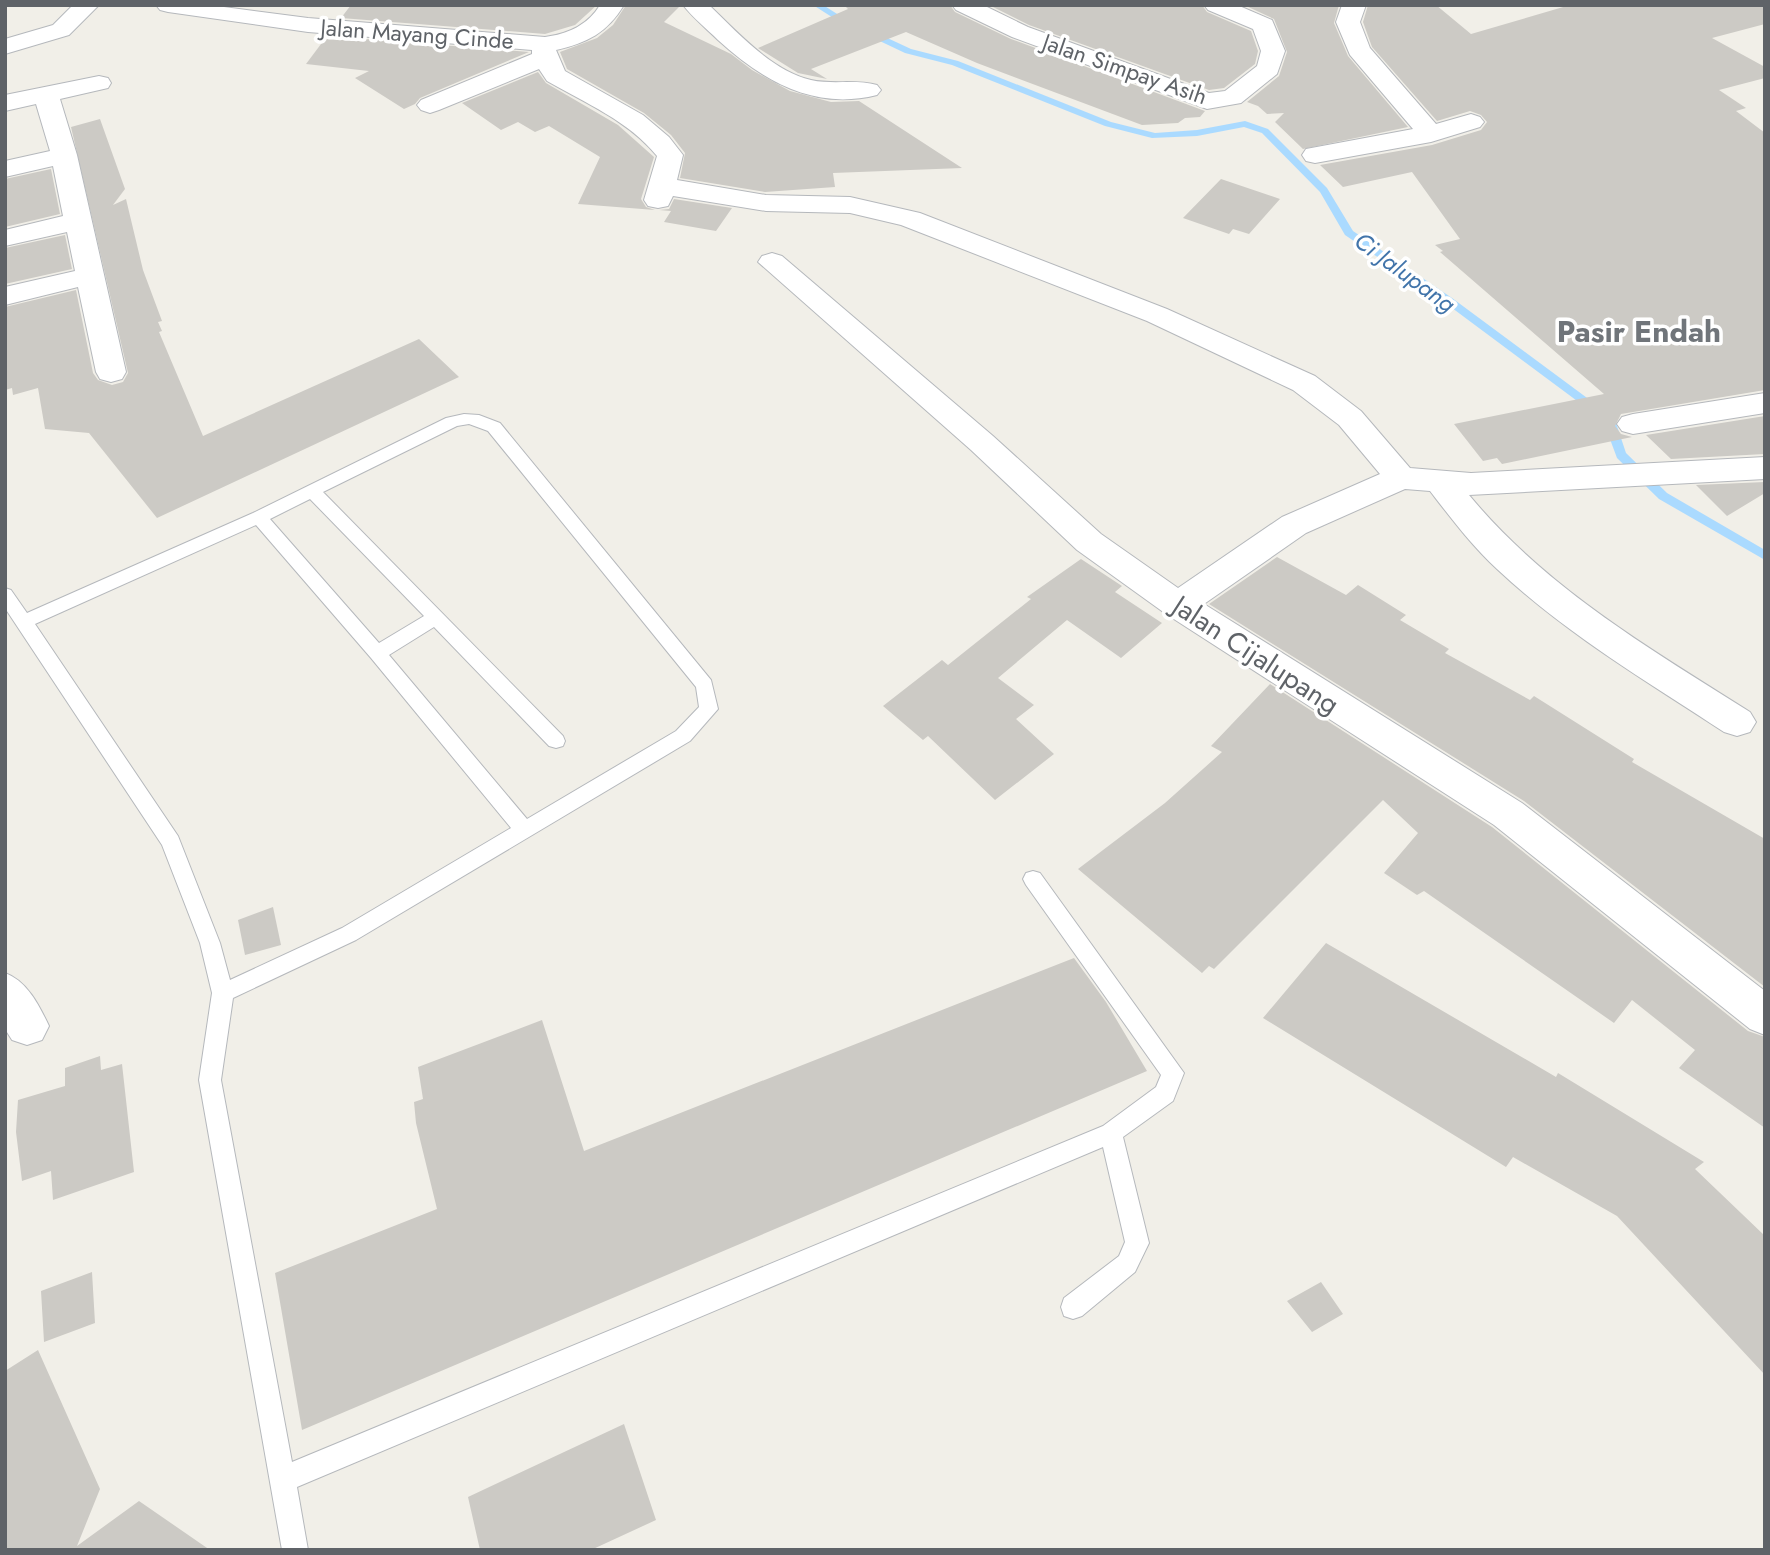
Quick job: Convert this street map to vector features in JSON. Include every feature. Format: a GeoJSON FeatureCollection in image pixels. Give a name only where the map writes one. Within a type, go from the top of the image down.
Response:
{"type":"FeatureCollection","features":[{"type":"Feature","properties":{"kind":"street"},"geometry":{"type":"LineString","coordinates":[[5,47],[61,30],[87,5]]}},
{"type":"Feature","properties":{"kind":"street","name":"Jalan Mayang Cinde"},"geometry":{"type":"LineString","coordinates":[[168,5],[233,18],[545,51],[580,37],[597,26],[612,5]]}},
{"type":"Feature","properties":{"kind":"street"},"geometry":{"type":"LineString","coordinates":[[695,5],[719,29],[783,78],[811,88],[868,90]]}},
{"type":"Feature","properties":{"kind":"street","name":"Jalan Simpay Asih"},"geometry":{"type":"LineString","coordinates":[[964,5],[1020,32],[1207,101],[1219,101],[1232,98],[1268,69],[1273,51],[1264,25],[1216,5]]}},
{"type":"Feature","properties":{"kind":"street"},"geometry":{"type":"LineString","coordinates":[[1354,5],[1348,22],[1359,50],[1431,134]]}},
{"type":"Feature","properties":{"kind":"street"},"geometry":{"type":"LineString","coordinates":[[430,105],[545,51],[556,76],[640,126],[664,145],[670,155],[660,193],[766,203],[850,205],[910,219],[1157,315],[1304,383],[1350,418],[1401,478]]}},
{"type":"Feature","properties":{"kind":"street"},"geometry":{"type":"LineString","coordinates":[[5,103],[99,83]]}},
{"type":"Feature","properties":{"kind":"street"},"geometry":{"type":"LineString","coordinates":[[46,94],[64,155],[111,372]]}},
{"type":"Feature","properties":{"kind":"street"},"geometry":{"type":"LineString","coordinates":[[1315,155],[1431,134],[1471,122]]}},
{"type":"Feature","properties":{"kind":"street"},"geometry":{"type":"LineString","coordinates":[[5,169],[64,155]]}},
{"type":"Feature","properties":{"kind":"street"},"geometry":{"type":"LineString","coordinates":[[5,238],[79,221]]}},
{"type":"Feature","properties":{"kind":"street","name":"Jalan Cijalupang"},"geometry":{"type":"LineString","coordinates":[[772,262],[982,443],[1088,542],[1178,605],[1508,814],[1765,1016]]}},
{"type":"Feature","properties":{"kind":"street"},"geometry":{"type":"LineString","coordinates":[[5,296],[90,276]]}},
{"type":"Feature","properties":{"kind":"street"},"geometry":{"type":"LineString","coordinates":[[1633,424],[1759,412]]}},
{"type":"Feature","properties":{"kind":"street"},"geometry":{"type":"LineString","coordinates":[[1178,605],[1294,525],[1401,478],[1441,483],[1765,468]]}},
{"type":"Feature","properties":{"kind":"street"},"geometry":{"type":"LineString","coordinates":[[1441,483],[1506,558],[1548,596],[1737,722]]}},
{"type":"Feature","properties":{"kind":"lane"},"geometry":{"type":"LineString","coordinates":[[23,622],[259,517],[452,422],[470,417],[484,420],[494,427],[705,685],[709,709],[683,736],[349,934],[223,993]]}},
{"type":"Feature","properties":{"kind":"lane"},"geometry":{"type":"LineString","coordinates":[[312,491],[556,741]]}},
{"type":"Feature","properties":{"kind":"lane"},"geometry":{"type":"LineString","coordinates":[[259,517],[377,653],[524,830]]}},
{"type":"Feature","properties":{"kind":"lane"},"geometry":{"type":"LineString","coordinates":[[5,594],[171,842],[210,943],[223,993],[211,1080],[295,1550]]}},
{"type":"Feature","properties":{"kind":"lane"},"geometry":{"type":"LineString","coordinates":[[377,653],[436,617]]}},
{"type":"Feature","properties":{"kind":"lane"},"geometry":{"type":"LineString","coordinates":[[281,1480],[1111,1133],[1165,1094],[1173,1073],[1033,879]]}},
{"type":"Feature","properties":{"kind":"lane"},"geometry":{"type":"LineString","coordinates":[[1073,1307],[1127,1264],[1137,1243],[1111,1133]]}},
{"type":"Feature","properties":{"kind":"building"},"geometry":{"type":"Polygon","coordinates":[[[351,5],[597,5],[575,25],[545,34],[341,18],[351,5]]]}},
{"type":"Feature","properties":{"kind":"building"},"geometry":{"type":"Polygon","coordinates":[[[626,5],[681,5],[664,22],[731,54],[752,70],[790,91],[831,102],[859,101],[962,168],[833,173],[835,187],[765,192],[680,178],[685,153],[671,135],[644,113],[567,69],[560,52],[597,38],[613,25],[626,5]]]}},
{"type":"Feature","properties":{"kind":"building"},"geometry":{"type":"Polygon","coordinates":[[[844,5],[950,5],[955,12],[1011,39],[1205,111],[1200,117],[1185,118],[1178,123],[1142,125],[977,63],[906,32],[811,69],[827,79],[798,73],[758,48],[848,9],[844,5]]]}},
{"type":"Feature","properties":{"kind":"building"},"geometry":{"type":"Polygon","coordinates":[[[989,5],[1202,5],[1207,12],[1251,31],[1258,51],[1255,64],[1224,88],[1209,90],[1029,25],[989,5]]]}},
{"type":"Feature","properties":{"kind":"building"},"geometry":{"type":"Polygon","coordinates":[[[1244,5],[1339,5],[1334,23],[1348,56],[1408,127],[1303,149],[1275,122],[1284,113],[1267,114],[1258,106],[1247,102],[1279,76],[1287,52],[1274,19],[1244,5]]]}},
{"type":"Feature","properties":{"kind":"building"},"geometry":{"type":"Polygon","coordinates":[[[1368,5],[1436,5],[1471,34],[1570,5],[1765,5],[1765,24],[1712,38],[1765,67],[1765,78],[1719,90],[1746,108],[1736,111],[1765,133],[1765,390],[1621,414],[1615,426],[1621,434],[1632,437],[1502,464],[1497,458],[1483,461],[1454,424],[1604,394],[1440,252],[1443,251],[1435,245],[1460,239],[1412,172],[1343,187],[1320,165],[1432,145],[1481,130],[1487,122],[1481,115],[1470,111],[1437,121],[1372,47],[1363,22],[1368,5]]]}},
{"type":"Feature","properties":{"kind":"building"},"geometry":{"type":"Polygon","coordinates":[[[327,36],[529,52],[420,98],[415,104],[404,109],[355,78],[369,71],[306,64],[327,36]]]}},
{"type":"Feature","properties":{"kind":"building"},"geometry":{"type":"Polygon","coordinates":[[[538,72],[546,83],[618,125],[654,157],[641,199],[646,207],[655,210],[578,204],[600,157],[549,126],[535,132],[518,122],[501,130],[462,103],[538,72]]]}},
{"type":"Feature","properties":{"kind":"building"},"geometry":{"type":"Polygon","coordinates":[[[100,119],[125,189],[113,205],[126,199],[143,270],[162,321],[158,322],[162,331],[159,332],[203,436],[419,339],[459,377],[157,518],[89,433],[45,429],[38,388],[13,395],[12,388],[5,390],[5,307],[76,290],[93,373],[98,380],[112,385],[123,382],[128,373],[71,127],[100,119]]]}},
{"type":"Feature","properties":{"kind":"building"},"geometry":{"type":"Polygon","coordinates":[[[51,169],[60,214],[5,227],[5,179],[51,169]]]}},
{"type":"Feature","properties":{"kind":"building"},"geometry":{"type":"Polygon","coordinates":[[[1221,179],[1280,199],[1249,234],[1233,229],[1229,234],[1183,218],[1221,179]]]}},
{"type":"Feature","properties":{"kind":"building"},"geometry":{"type":"Polygon","coordinates":[[[674,199],[732,208],[716,231],[664,222],[671,211],[659,210],[669,209],[674,199]]]}},
{"type":"Feature","properties":{"kind":"building"},"geometry":{"type":"Polygon","coordinates":[[[65,235],[72,269],[5,284],[5,248],[65,235]]]}},
{"type":"Feature","properties":{"kind":"building"},"geometry":{"type":"Polygon","coordinates":[[[1765,416],[1765,454],[1671,459],[1646,435],[1765,416]]]}},
{"type":"Feature","properties":{"kind":"building"},"geometry":{"type":"Polygon","coordinates":[[[1765,482],[1765,493],[1727,516],[1696,485],[1765,482]]]}},
{"type":"Feature","properties":{"kind":"building"},"geometry":{"type":"Polygon","coordinates":[[[1277,557],[1346,595],[1358,585],[1406,615],[1400,620],[1449,649],[1445,653],[1530,700],[1534,696],[1634,759],[1632,762],[1765,839],[1765,987],[1524,801],[1209,604],[1277,557]]]}},
{"type":"Feature","properties":{"kind":"building"},"geometry":{"type":"Polygon","coordinates":[[[1081,559],[1122,586],[1115,592],[1162,623],[1121,658],[1067,620],[998,678],[1034,705],[1016,719],[1054,754],[995,800],[928,736],[923,740],[883,706],[942,660],[948,665],[1031,599],[1027,597],[1081,559]]]}},
{"type":"Feature","properties":{"kind":"building"},"geometry":{"type":"Polygon","coordinates":[[[1270,684],[1492,827],[1748,1031],[1765,1037],[1765,1128],[1679,1068],[1695,1050],[1632,1000],[1614,1023],[1424,891],[1417,895],[1384,873],[1418,833],[1383,800],[1214,969],[1209,966],[1202,973],[1078,869],[1165,803],[1222,752],[1211,746],[1270,684]]]}},
{"type":"Feature","properties":{"kind":"building"},"geometry":{"type":"Polygon","coordinates":[[[273,907],[281,945],[245,955],[238,920],[273,907]]]}},
{"type":"Feature","properties":{"kind":"building"},"geometry":{"type":"Polygon","coordinates":[[[1326,943],[1556,1077],[1558,1073],[1704,1162],[1695,1169],[1765,1236],[1765,1375],[1617,1216],[1513,1157],[1506,1167],[1263,1018],[1326,943]]]}},
{"type":"Feature","properties":{"kind":"building"},"geometry":{"type":"Polygon","coordinates":[[[1074,958],[1106,1002],[1147,1071],[302,1430],[275,1273],[437,1209],[416,1123],[414,1102],[423,1099],[418,1067],[542,1020],[584,1151],[1074,958]]]}},
{"type":"Feature","properties":{"kind":"building"},"geometry":{"type":"Polygon","coordinates":[[[100,1056],[101,1070],[122,1064],[134,1172],[53,1200],[51,1171],[22,1181],[16,1132],[18,1100],[65,1086],[65,1068],[100,1056]]]}},
{"type":"Feature","properties":{"kind":"building"},"geometry":{"type":"Polygon","coordinates":[[[92,1272],[95,1323],[44,1342],[41,1291],[92,1272]]]}},
{"type":"Feature","properties":{"kind":"building"},"geometry":{"type":"Polygon","coordinates":[[[1321,1282],[1343,1314],[1312,1332],[1287,1301],[1321,1282]]]}},
{"type":"Feature","properties":{"kind":"building"},"geometry":{"type":"Polygon","coordinates":[[[38,1350],[100,1489],[77,1546],[139,1501],[210,1550],[5,1550],[5,1371],[38,1350]]]}},
{"type":"Feature","properties":{"kind":"building"},"geometry":{"type":"Polygon","coordinates":[[[624,1424],[656,1520],[591,1550],[480,1550],[468,1497],[624,1424]]]}},
{"type":"Feature","properties":{"kind":"waterway","name":"Ci Jalupang"},"geometry":{"type":"LineString","coordinates":[[817,5],[849,24]]}},
{"type":"Feature","properties":{"kind":"waterway","name":"Ci Jalupang"},"geometry":{"type":"LineString","coordinates":[[868,32],[908,51],[955,63],[1108,124],[1155,136],[1197,133],[1245,124],[1265,131],[1324,190],[1349,233],[1448,300],[1596,409]]}},
{"type":"Feature","properties":{"kind":"waterway","name":"Ci Jalupang"},"geometry":{"type":"LineString","coordinates":[[1610,423],[1621,455],[1663,496],[1765,556]]}},
{"type":"Feature","properties":{"kind":"district","name":"Pasir Endah"},"geometry":{"type":"Point","coordinates":[1639,331]}}]}
